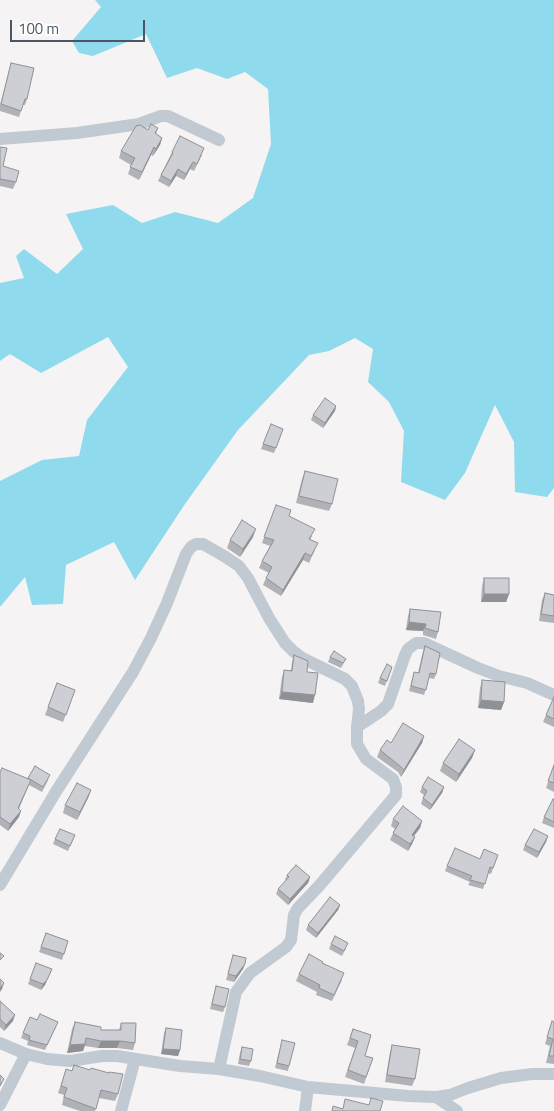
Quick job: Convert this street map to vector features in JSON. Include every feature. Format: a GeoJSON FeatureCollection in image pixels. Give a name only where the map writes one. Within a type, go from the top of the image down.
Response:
{"type":"FeatureCollection","features":[{"type":"Feature","properties":{"kind":"street"},"geometry":{"type":"LineString","coordinates":[[0,139],[77,134],[139,124],[161,116],[168,116],[219,140]]}},
{"type":"Feature","properties":{"kind":"street"},"geometry":{"type":"LineString","coordinates":[[0,885],[57,790],[133,672],[167,603],[182,560],[191,547],[196,544],[203,544],[239,566],[255,588],[269,618],[285,643],[302,658],[345,678],[352,686],[359,709],[357,744],[366,759],[393,779],[396,795],[298,908],[294,915],[290,940],[286,947],[250,973],[236,992],[219,1069]]}},
{"type":"Feature","properties":{"kind":"street"},"geometry":{"type":"LineString","coordinates":[[357,727],[388,704],[405,655],[408,649],[416,643],[424,643],[478,668],[527,683],[554,694]]}},
{"type":"Feature","properties":{"kind":"street"},"geometry":{"type":"LineString","coordinates":[[0,1043],[26,1054],[46,1059],[70,1061],[102,1056],[117,1056],[180,1066],[219,1069],[308,1087],[436,1097],[450,1095],[501,1078],[532,1074],[554,1074]]}},
{"type":"Feature","properties":{"kind":"street"},"geometry":{"type":"LineString","coordinates":[[0,1106],[26,1054]]}},
{"type":"Feature","properties":{"kind":"street"},"geometry":{"type":"LineString","coordinates":[[122,1111],[135,1059]]}},
{"type":"Feature","properties":{"kind":"street"},"geometry":{"type":"LineString","coordinates":[[305,1111],[308,1087]]}},
{"type":"Feature","properties":{"kind":"street"},"geometry":{"type":"LineString","coordinates":[[436,1097],[457,1111]]}},
{"type":"Feature","properties":{"kind":"water"},"geometry":{"type":"Polygon","coordinates":[[[95,0],[554,0],[554,488],[547,497],[515,492],[514,442],[495,405],[465,473],[445,500],[401,482],[404,431],[389,402],[368,382],[373,349],[355,338],[329,351],[309,355],[238,430],[185,504],[135,580],[114,542],[66,565],[63,604],[32,605],[25,577],[0,607],[0,481],[42,460],[79,456],[87,420],[128,367],[108,337],[41,373],[10,354],[0,361],[0,283],[24,278],[16,256],[24,249],[57,274],[83,249],[66,214],[113,205],[142,223],[175,212],[218,223],[253,198],[271,144],[268,89],[245,72],[227,79],[197,68],[167,78],[146,34],[93,56],[79,53],[72,41],[101,7],[95,0]]]}},
{"type":"Feature","properties":{"kind":"building"},"geometry":{"type":"Polygon","coordinates":[[[11,63],[34,68],[27,99],[25,99],[21,111],[1,104],[11,63]]]}},
{"type":"Feature","properties":{"kind":"building"},"geometry":{"type":"Polygon","coordinates":[[[151,124],[158,128],[155,133],[162,138],[156,149],[154,147],[142,172],[130,167],[135,158],[121,151],[136,126],[140,125],[148,130],[151,124]]]}},
{"type":"Feature","properties":{"kind":"building"},"geometry":{"type":"Polygon","coordinates":[[[180,136],[204,148],[197,164],[193,162],[186,174],[178,169],[171,181],[161,175],[180,136]]]}},
{"type":"Feature","properties":{"kind":"building"},"geometry":{"type":"Polygon","coordinates":[[[0,147],[7,148],[3,166],[19,171],[16,182],[0,179],[0,147]]]}},
{"type":"Feature","properties":{"kind":"building"},"geometry":{"type":"Polygon","coordinates":[[[325,398],[336,406],[325,423],[313,415],[325,398]]]}},
{"type":"Feature","properties":{"kind":"building"},"geometry":{"type":"Polygon","coordinates":[[[271,424],[283,429],[276,448],[263,444],[271,424]]]}},
{"type":"Feature","properties":{"kind":"building"},"geometry":{"type":"Polygon","coordinates":[[[305,471],[338,479],[332,504],[299,496],[305,471]]]}},
{"type":"Feature","properties":{"kind":"building"},"geometry":{"type":"Polygon","coordinates":[[[276,505],[291,510],[289,516],[315,529],[309,539],[318,543],[311,556],[305,553],[283,590],[266,578],[272,567],[262,561],[274,540],[264,537],[276,505]]]}},
{"type":"Feature","properties":{"kind":"building"},"geometry":{"type":"Polygon","coordinates":[[[242,520],[256,529],[243,549],[230,540],[242,520]]]}},
{"type":"Feature","properties":{"kind":"building"},"geometry":{"type":"Polygon","coordinates":[[[484,578],[509,578],[509,594],[484,594],[484,578]]]}},
{"type":"Feature","properties":{"kind":"building"},"geometry":{"type":"Polygon","coordinates":[[[545,593],[554,595],[554,616],[541,614],[545,593]]]}},
{"type":"Feature","properties":{"kind":"building"},"geometry":{"type":"Polygon","coordinates":[[[410,609],[441,612],[438,632],[425,628],[426,624],[409,622],[410,609]]]}},
{"type":"Feature","properties":{"kind":"building"},"geometry":{"type":"Polygon","coordinates":[[[425,646],[440,653],[436,674],[430,673],[426,690],[411,686],[414,672],[419,673],[425,646]]]}},
{"type":"Feature","properties":{"kind":"building"},"geometry":{"type":"Polygon","coordinates":[[[334,651],[346,659],[343,663],[330,657],[334,651]]]}},
{"type":"Feature","properties":{"kind":"building"},"geometry":{"type":"Polygon","coordinates":[[[294,655],[308,661],[307,672],[318,673],[315,695],[282,692],[284,670],[292,671],[294,655]]]}},
{"type":"Feature","properties":{"kind":"building"},"geometry":{"type":"Polygon","coordinates":[[[387,664],[392,667],[387,681],[380,678],[387,664]]]}},
{"type":"Feature","properties":{"kind":"building"},"geometry":{"type":"Polygon","coordinates":[[[482,680],[505,682],[504,702],[481,700],[482,680]]]}},
{"type":"Feature","properties":{"kind":"building"},"geometry":{"type":"Polygon","coordinates":[[[57,683],[75,690],[66,715],[48,707],[57,683]]]}},
{"type":"Feature","properties":{"kind":"building"},"geometry":{"type":"Polygon","coordinates":[[[554,697],[554,719],[546,715],[554,697]]]}},
{"type":"Feature","properties":{"kind":"building"},"geometry":{"type":"Polygon","coordinates":[[[403,723],[424,736],[404,770],[380,750],[387,740],[391,743],[403,723]]]}},
{"type":"Feature","properties":{"kind":"building"},"geometry":{"type":"Polygon","coordinates":[[[459,739],[475,750],[459,774],[443,763],[459,739]]]}},
{"type":"Feature","properties":{"kind":"building"},"geometry":{"type":"Polygon","coordinates":[[[554,765],[554,783],[548,781],[554,765]]]}},
{"type":"Feature","properties":{"kind":"building"},"geometry":{"type":"Polygon","coordinates":[[[35,766],[50,775],[43,787],[28,778],[35,766]]]}},
{"type":"Feature","properties":{"kind":"building"},"geometry":{"type":"Polygon","coordinates":[[[2,768],[31,780],[18,808],[21,811],[10,824],[0,817],[0,772],[2,768]]]}},
{"type":"Feature","properties":{"kind":"building"},"geometry":{"type":"Polygon","coordinates":[[[428,777],[444,787],[432,805],[423,798],[427,791],[422,787],[428,777]]]}},
{"type":"Feature","properties":{"kind":"building"},"geometry":{"type":"Polygon","coordinates":[[[77,783],[91,790],[80,812],[65,805],[77,783]]]}},
{"type":"Feature","properties":{"kind":"building"},"geometry":{"type":"Polygon","coordinates":[[[554,800],[554,822],[544,817],[554,800]]]}},
{"type":"Feature","properties":{"kind":"building"},"geometry":{"type":"Polygon","coordinates":[[[403,806],[422,821],[412,835],[415,837],[410,844],[393,833],[399,823],[393,819],[403,806]]]}},
{"type":"Feature","properties":{"kind":"building"},"geometry":{"type":"Polygon","coordinates":[[[60,829],[75,835],[70,846],[55,839],[60,829]]]}},
{"type":"Feature","properties":{"kind":"building"},"geometry":{"type":"Polygon","coordinates":[[[534,829],[548,836],[539,852],[525,845],[534,829]]]}},
{"type":"Feature","properties":{"kind":"building"},"geometry":{"type":"Polygon","coordinates":[[[455,848],[480,859],[484,849],[498,855],[493,868],[490,867],[485,884],[470,880],[472,876],[447,866],[455,848]]]}},
{"type":"Feature","properties":{"kind":"building"},"geometry":{"type":"Polygon","coordinates":[[[296,865],[310,877],[290,899],[278,889],[289,877],[287,875],[296,865]]]}},
{"type":"Feature","properties":{"kind":"building"},"geometry":{"type":"Polygon","coordinates":[[[330,897],[340,905],[318,933],[308,925],[330,897]]]}},
{"type":"Feature","properties":{"kind":"building"},"geometry":{"type":"Polygon","coordinates":[[[46,933],[68,941],[64,954],[41,947],[46,933]]]}},
{"type":"Feature","properties":{"kind":"building"},"geometry":{"type":"Polygon","coordinates":[[[335,936],[348,943],[344,951],[331,944],[335,936]]]}},
{"type":"Feature","properties":{"kind":"building"},"geometry":{"type":"Polygon","coordinates":[[[309,954],[322,963],[344,973],[334,995],[319,988],[320,985],[299,974],[309,954]]]}},
{"type":"Feature","properties":{"kind":"building"},"geometry":{"type":"Polygon","coordinates":[[[233,955],[246,958],[245,964],[236,976],[228,974],[233,955]]]}},
{"type":"Feature","properties":{"kind":"building"},"geometry":{"type":"Polygon","coordinates":[[[36,963],[52,969],[43,984],[30,979],[36,963]]]}},
{"type":"Feature","properties":{"kind":"building"},"geometry":{"type":"Polygon","coordinates":[[[0,979],[4,983],[0,988],[0,979]]]}},
{"type":"Feature","properties":{"kind":"building"},"geometry":{"type":"Polygon","coordinates":[[[216,986],[229,989],[225,1007],[212,1004],[216,986]]]}},
{"type":"Feature","properties":{"kind":"building"},"geometry":{"type":"Polygon","coordinates":[[[0,1001],[15,1015],[6,1025],[0,1019],[0,1001]]]}},
{"type":"Feature","properties":{"kind":"building"},"geometry":{"type":"Polygon","coordinates":[[[40,1014],[58,1022],[47,1045],[29,1040],[30,1036],[23,1033],[30,1017],[37,1020],[40,1014]]]}},
{"type":"Feature","properties":{"kind":"building"},"geometry":{"type":"Polygon","coordinates":[[[552,1021],[554,1022],[554,1056],[549,1056],[553,1039],[547,1037],[552,1021]]]}},
{"type":"Feature","properties":{"kind":"building"},"geometry":{"type":"Polygon","coordinates":[[[75,1022],[101,1027],[101,1030],[121,1030],[121,1023],[136,1023],[135,1043],[86,1038],[85,1044],[70,1045],[75,1022]]]}},
{"type":"Feature","properties":{"kind":"building"},"geometry":{"type":"Polygon","coordinates":[[[166,1028],[182,1030],[180,1050],[163,1049],[166,1028]]]}},
{"type":"Feature","properties":{"kind":"building"},"geometry":{"type":"Polygon","coordinates":[[[353,1029],[371,1035],[365,1056],[373,1058],[366,1077],[348,1070],[358,1041],[350,1038],[353,1029]]]}},
{"type":"Feature","properties":{"kind":"building"},"geometry":{"type":"Polygon","coordinates":[[[282,1040],[295,1043],[289,1066],[277,1063],[282,1040]]]}},
{"type":"Feature","properties":{"kind":"building"},"geometry":{"type":"Polygon","coordinates":[[[392,1045],[420,1049],[415,1079],[387,1075],[392,1045]]]}},
{"type":"Feature","properties":{"kind":"building"},"geometry":{"type":"Polygon","coordinates":[[[242,1047],[253,1049],[251,1061],[240,1059],[242,1047]]]}},
{"type":"Feature","properties":{"kind":"building"},"geometry":{"type":"Polygon","coordinates":[[[74,1065],[90,1070],[91,1068],[109,1073],[123,1074],[118,1094],[101,1090],[96,1109],[64,1097],[67,1088],[61,1086],[66,1069],[72,1071],[74,1065]]]}},
{"type":"Feature","properties":{"kind":"building"},"geometry":{"type":"Polygon","coordinates":[[[0,1075],[4,1079],[0,1086],[0,1075]]]}},
{"type":"Feature","properties":{"kind":"building"},"geometry":{"type":"Polygon","coordinates":[[[371,1098],[383,1101],[380,1111],[332,1111],[333,1106],[343,1109],[345,1099],[369,1105],[371,1098]]]}}]}
